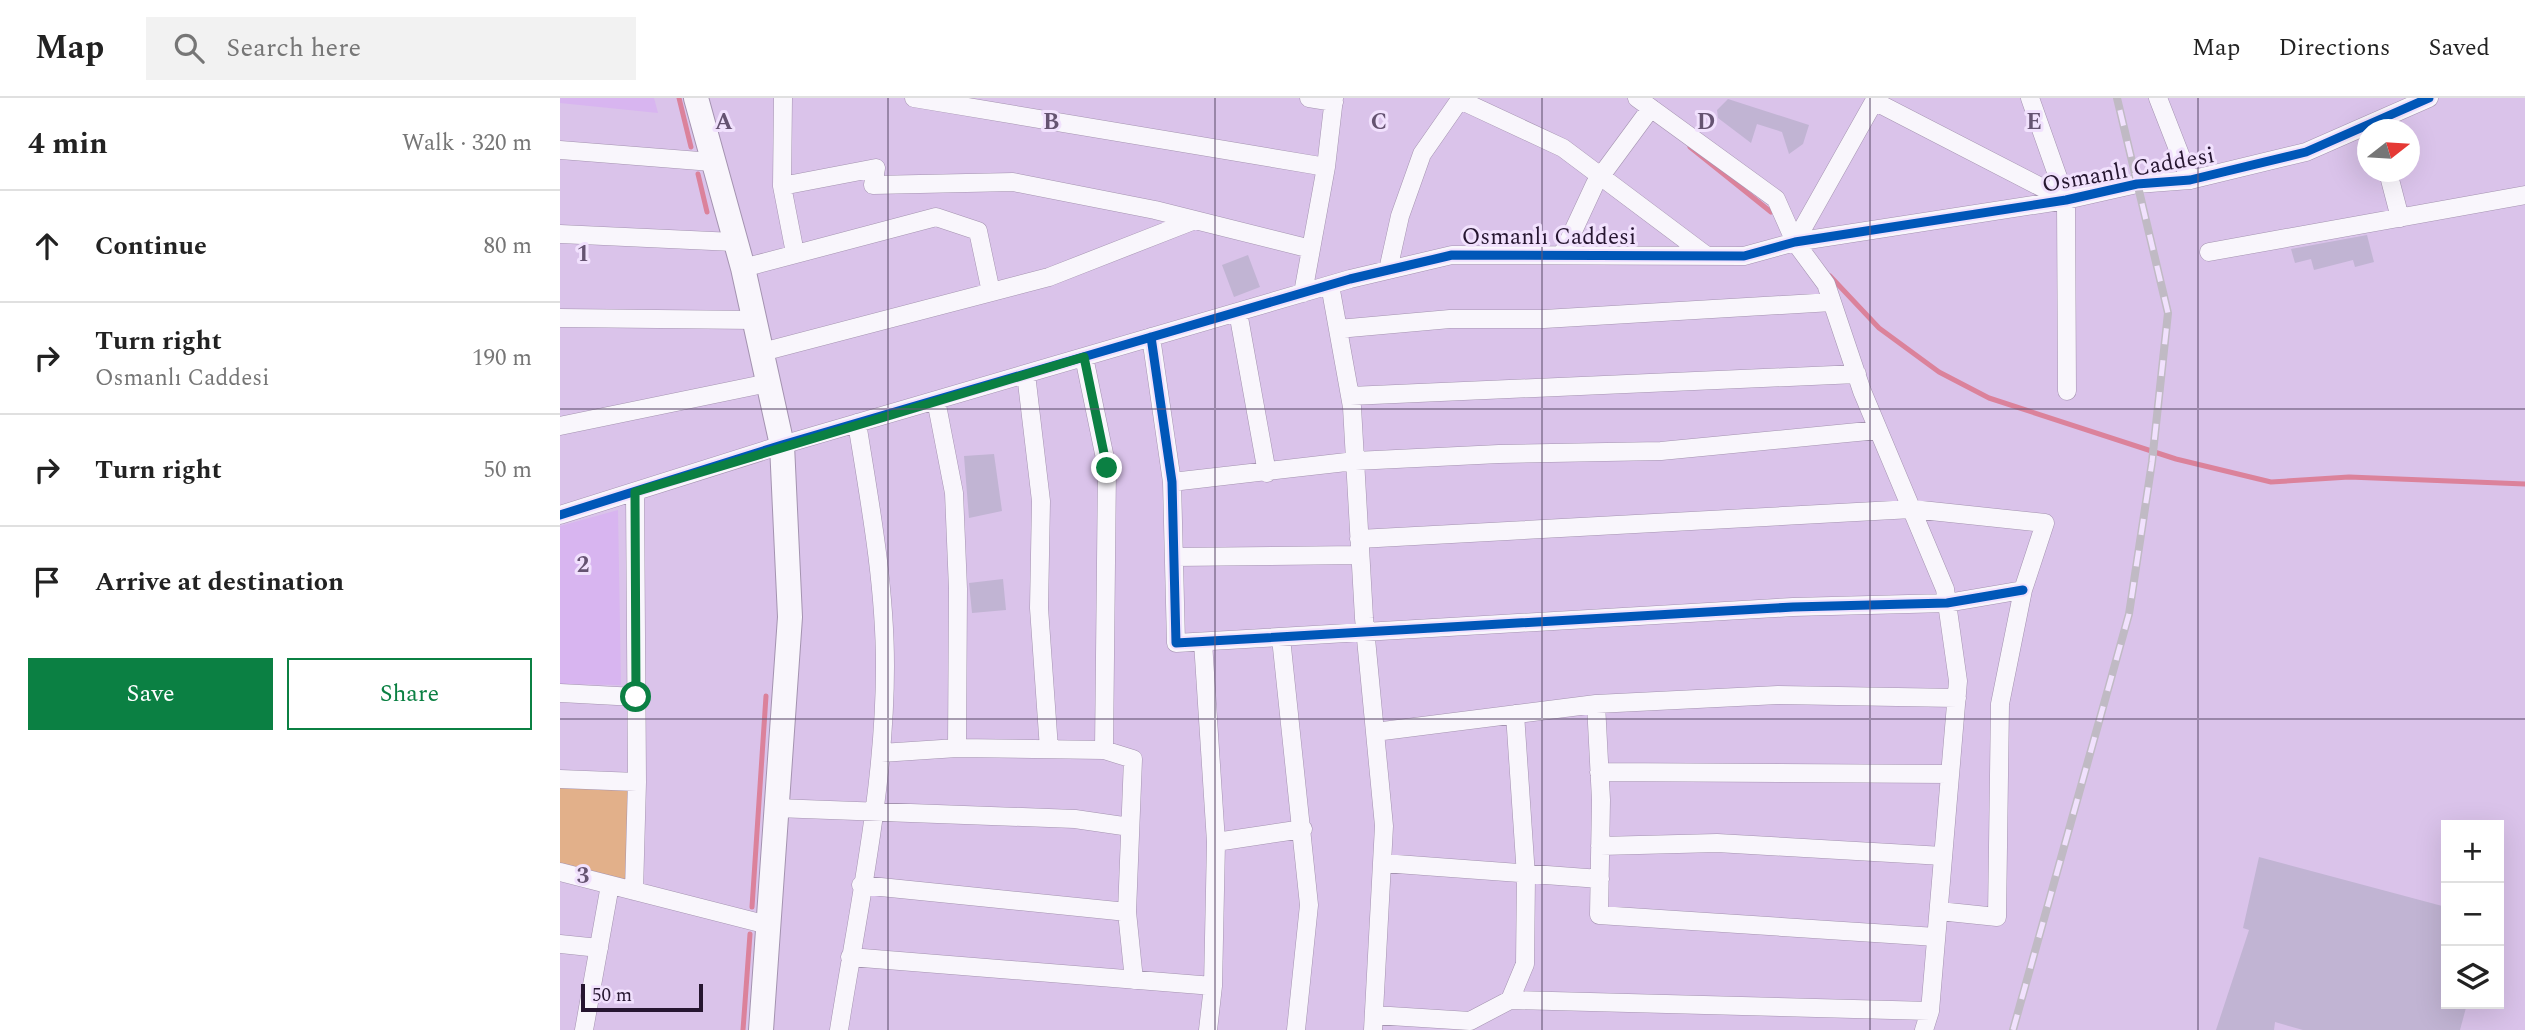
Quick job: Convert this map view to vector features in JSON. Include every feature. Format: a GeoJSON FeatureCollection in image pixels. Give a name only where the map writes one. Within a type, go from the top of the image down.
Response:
{"type":"FeatureCollection","features":[{"type":"Feature","properties":{"kind":"street"},"geometry":{"type":"LineString","coordinates":[[696,98],[743,268],[782,445],[790,617],[761,1030]]}},
{"type":"Feature","properties":{"kind":"street"},"geometry":{"type":"LineString","coordinates":[[783,98],[782,186],[796,253]]}},
{"type":"Feature","properties":{"kind":"street"},"geometry":{"type":"LineString","coordinates":[[914,98],[1326,167]]}},
{"type":"Feature","properties":{"kind":"street"},"geometry":{"type":"LineString","coordinates":[[1303,293],[1326,167],[1334,100],[1309,98]]}},
{"type":"Feature","properties":{"kind":"street"},"geometry":{"type":"LineString","coordinates":[[2030,98],[2066,200],[2067,391]]}},
{"type":"Feature","properties":{"kind":"street"},"geometry":{"type":"LineString","coordinates":[[2158,98],[2190,180]]}},
{"type":"Feature","properties":{"kind":"street","name":"Osmanlı Caddesi"},"geometry":{"type":"LineString","coordinates":[[2389,119],[2429,98]]}},
{"type":"Feature","properties":{"kind":"street"},"geometry":{"type":"LineString","coordinates":[[1388,270],[1400,216],[1422,154],[1461,99],[1563,148],[1707,256]]}},
{"type":"Feature","properties":{"kind":"street"},"geometry":{"type":"LineString","coordinates":[[1795,242],[1875,100],[2066,200]]}},
{"type":"Feature","properties":{"kind":"street"},"geometry":{"type":"LineString","coordinates":[[1562,256],[1601,176],[1644,103],[1776,199],[1795,242],[1826,284],[1878,430],[1945,589],[1958,681],[1930,1011],[1924,1030]]}},
{"type":"Feature","properties":{"kind":"street","name":"Osmanlı Caddesi"},"geometry":{"type":"LineString","coordinates":[[560,515],[782,445],[1026,373],[1330,285],[1452,255],[1744,256],[1795,242],[2066,200],[2137,184],[2190,180],[2306,152],[2357,133]]}},
{"type":"Feature","properties":{"kind":"street"},"geometry":{"type":"LineString","coordinates":[[560,150],[712,162]]}},
{"type":"Feature","properties":{"kind":"street"},"geometry":{"type":"LineString","coordinates":[[782,186],[876,168],[873,185],[1013,182],[1195,220],[1311,249]]}},
{"type":"Feature","properties":{"kind":"street"},"geometry":{"type":"LineString","coordinates":[[2391,182],[2400,218]]}},
{"type":"Feature","properties":{"kind":"street"},"geometry":{"type":"LineString","coordinates":[[2209,252],[2525,195]]}},
{"type":"Feature","properties":{"kind":"street"},"geometry":{"type":"LineString","coordinates":[[743,268],[936,217],[978,231],[990,292]]}},
{"type":"Feature","properties":{"kind":"street"},"geometry":{"type":"LineString","coordinates":[[762,352],[1049,277],[1195,220]]}},
{"type":"Feature","properties":{"kind":"street"},"geometry":{"type":"LineString","coordinates":[[560,234],[734,242]]}},
{"type":"Feature","properties":{"kind":"street"},"geometry":{"type":"LineString","coordinates":[[1330,285],[1350,396],[1366,635],[1384,826],[1374,1022],[1470,1021],[1510,1000],[1930,1011]]}},
{"type":"Feature","properties":{"kind":"street"},"geometry":{"type":"LineString","coordinates":[[1338,329],[1450,319],[1544,319],[1832,302]]}},
{"type":"Feature","properties":{"kind":"street"},"geometry":{"type":"LineString","coordinates":[[1238,312],[1266,473]]}},
{"type":"Feature","properties":{"kind":"street"},"geometry":{"type":"LineString","coordinates":[[560,318],[755,320]]}},
{"type":"Feature","properties":{"kind":"street"},"geometry":{"type":"LineString","coordinates":[[1151,337],[1172,482],[1176,643],[1366,635],[1793,607],[1947,603],[2023,590]]}},
{"type":"Feature","properties":{"kind":"street"},"geometry":{"type":"LineString","coordinates":[[1084,357],[1107,468],[1104,750]]}},
{"type":"Feature","properties":{"kind":"street"},"geometry":{"type":"LineString","coordinates":[[1026,373],[1041,501],[1039,608],[1049,749]]}},
{"type":"Feature","properties":{"kind":"street"},"geometry":{"type":"LineString","coordinates":[[1350,396],[1857,374]]}},
{"type":"Feature","properties":{"kind":"street"},"geometry":{"type":"LineString","coordinates":[[560,426],[768,383]]}},
{"type":"Feature","properties":{"kind":"street"},"geometry":{"type":"LineString","coordinates":[[936,400],[954,493],[958,589],[957,748]]}},
{"type":"Feature","properties":{"kind":"street"},"geometry":{"type":"LineString","coordinates":[[839,1030],[881,753],[885,665],[874,530],[857,423]]}},
{"type":"Feature","properties":{"kind":"street"},"geometry":{"type":"LineString","coordinates":[[1172,482],[1355,461],[1499,454],[1661,451],[1878,430]]}},
{"type":"Feature","properties":{"kind":"street"},"geometry":{"type":"LineString","coordinates":[[634,891],[637,782],[635,492]]}},
{"type":"Feature","properties":{"kind":"street"},"geometry":{"type":"LineString","coordinates":[[1174,557],[1912,509],[2045,523],[2023,590],[2000,704],[1997,917],[1939,911]]}},
{"type":"Feature","properties":{"kind":"street"},"geometry":{"type":"LineString","coordinates":[[1281,638],[1303,829],[1308,905],[1296,1030]]}},
{"type":"Feature","properties":{"kind":"street"},"geometry":{"type":"LineString","coordinates":[[1203,642],[1216,842],[1213,986],[1208,1030]]}},
{"type":"Feature","properties":{"kind":"street"},"geometry":{"type":"LineString","coordinates":[[560,693],[636,697]]}},
{"type":"Feature","properties":{"kind":"street"},"geometry":{"type":"LineString","coordinates":[[1375,732],[1596,704],[1778,695],[1957,698]]}},
{"type":"Feature","properties":{"kind":"street"},"geometry":{"type":"LineString","coordinates":[[1596,704],[1599,915],[1936,937]]}},
{"type":"Feature","properties":{"kind":"street"},"geometry":{"type":"LineString","coordinates":[[1510,1000],[1525,964],[1526,876],[1515,714]]}},
{"type":"Feature","properties":{"kind":"street"},"geometry":{"type":"LineString","coordinates":[[881,753],[957,748],[1104,750],[1133,759],[1127,912],[1134,980]]}},
{"type":"Feature","properties":{"kind":"street"},"geometry":{"type":"LineString","coordinates":[[1599,772],[1950,774]]}},
{"type":"Feature","properties":{"kind":"street"},"geometry":{"type":"LineString","coordinates":[[560,779],[637,782]]}},
{"type":"Feature","properties":{"kind":"street"},"geometry":{"type":"LineString","coordinates":[[776,808],[1026,817],[1130,827]]}},
{"type":"Feature","properties":{"kind":"street"},"geometry":{"type":"LineString","coordinates":[[1216,842],[1303,829]]}},
{"type":"Feature","properties":{"kind":"street"},"geometry":{"type":"LineString","coordinates":[[1600,846],[1717,843],[1943,856]]}},
{"type":"Feature","properties":{"kind":"street"},"geometry":{"type":"LineString","coordinates":[[1383,863],[1526,876],[1600,879]]}},
{"type":"Feature","properties":{"kind":"street"},"geometry":{"type":"LineString","coordinates":[[560,872],[768,925]]}},
{"type":"Feature","properties":{"kind":"street"},"geometry":{"type":"LineString","coordinates":[[584,1030],[610,885]]}},
{"type":"Feature","properties":{"kind":"street"},"geometry":{"type":"LineString","coordinates":[[861,885],[1127,912]]}},
{"type":"Feature","properties":{"kind":"street"},"geometry":{"type":"LineString","coordinates":[[560,944],[600,948]]}},
{"type":"Feature","properties":{"kind":"street"},"geometry":{"type":"LineString","coordinates":[[850,957],[1213,986]]}},
{"type":"Feature","properties":{"kind":"shaded area"},"geometry":{"type":"Polygon","coordinates":[[[560,98],[654,98],[658,113],[560,103],[560,98]]]}},
{"type":"Feature","properties":{"kind":"shaded area"},"geometry":{"type":"Polygon","coordinates":[[[618,510],[621,685],[560,684],[560,526],[618,510]]]}},
{"type":"Feature","properties":{"kind":"shaded area"},"geometry":{"type":"Polygon","coordinates":[[[560,782],[633,786],[634,891],[560,873],[560,782]]]}},
{"type":"Feature","properties":{"kind":"building"},"geometry":{"type":"Polygon","coordinates":[[[1728,99],[1809,125],[1803,144],[1789,154],[1782,132],[1757,124],[1751,143],[1718,118],[1717,110],[1728,99]]]}},
{"type":"Feature","properties":{"kind":"building"},"geometry":{"type":"Polygon","coordinates":[[[2367,235],[2374,262],[2355,267],[2353,260],[2314,270],[2311,259],[2295,263],[2291,249],[2367,235]]]}},
{"type":"Feature","properties":{"kind":"building"},"geometry":{"type":"Polygon","coordinates":[[[1248,255],[1260,287],[1234,297],[1222,265],[1248,255]]]}},
{"type":"Feature","properties":{"kind":"building"},"geometry":{"type":"Polygon","coordinates":[[[994,454],[1002,511],[969,518],[964,456],[994,454]]]}},
{"type":"Feature","properties":{"kind":"building"},"geometry":{"type":"Polygon","coordinates":[[[1003,579],[1006,610],[972,613],[969,583],[1003,579]]]}},
{"type":"Feature","properties":{"kind":"building"},"geometry":{"type":"Polygon","coordinates":[[[2259,857],[2441,906],[2441,1009],[2466,1009],[2460,1030],[2303,1030],[2275,1022],[2274,1030],[2216,1030],[2249,930],[2243,928],[2259,857]]]}},
{"type":"Feature","properties":{"kind":"waterway"},"geometry":{"type":"LineString","coordinates":[[679,98],[691,147]]}},
{"type":"Feature","properties":{"kind":"waterway"},"geometry":{"type":"LineString","coordinates":[[1690,147],[1771,212]]}},
{"type":"Feature","properties":{"kind":"waterway"},"geometry":{"type":"LineString","coordinates":[[698,174],[707,212]]}},
{"type":"Feature","properties":{"kind":"waterway"},"geometry":{"type":"LineString","coordinates":[[1830,276],[1879,328],[1939,372],[1989,398],[2176,459],[2271,482],[2349,477],[2525,484]]}},
{"type":"Feature","properties":{"kind":"waterway"},"geometry":{"type":"LineString","coordinates":[[752,907],[766,696]]}},
{"type":"Feature","properties":{"kind":"waterway"},"geometry":{"type":"LineString","coordinates":[[743,1030],[750,934]]}},
{"type":"Feature","properties":{"kind":"railway"},"geometry":{"type":"LineString","coordinates":[[2013,1030],[2129,614],[2152,462],[2168,313],[2117,98]]}},
{"type":"Feature","properties":{"kind":"cycle path"},"geometry":{"type":"LineString","coordinates":[[560,515],[782,445],[1350,279],[1452,255],[1744,256],[1795,242],[2066,200],[2137,184],[2190,180],[2306,152],[2429,98]]}},
{"type":"Feature","properties":{"kind":"cycle path"},"geometry":{"type":"LineString","coordinates":[[1151,337],[1172,482],[1176,643],[1793,607],[1947,603],[2023,590]]}},
{"type":"Feature","properties":{"kind":"route"},"geometry":{"type":"LineString","coordinates":[[636,697],[635,492],[782,445],[1084,357],[1107,468]]}}]}
